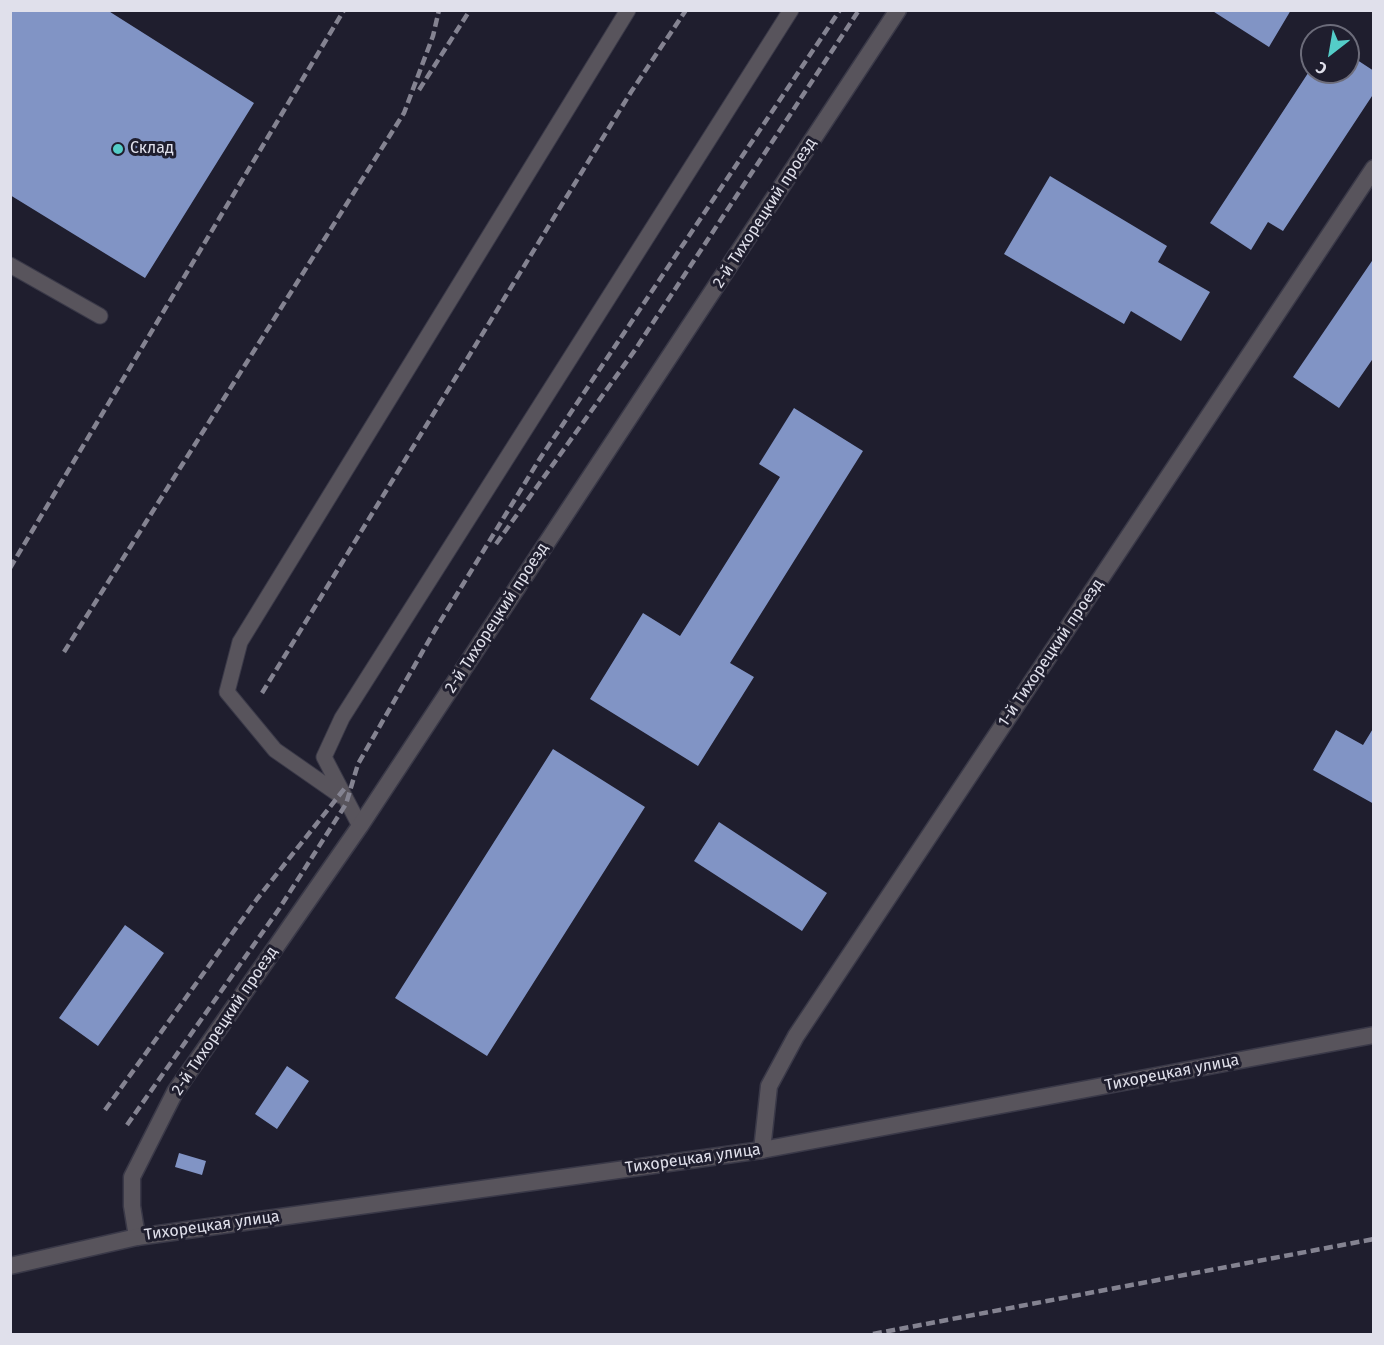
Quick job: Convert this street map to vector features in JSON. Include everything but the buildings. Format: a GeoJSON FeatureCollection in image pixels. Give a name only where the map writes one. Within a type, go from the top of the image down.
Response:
{"type":"FeatureCollection","features":[{"type":"Feature","properties":{"kind":"street","name":"2-й Тихорецкий проезд"},"geometry":{"type":"LineString","coordinates":[[137,1237],[132,1206],[132,1177],[175,1092],[360,826],[898,10]]}},
{"type":"Feature","properties":{"kind":"street","name":"1-й Тихорецкий проезд"},"geometry":{"type":"LineString","coordinates":[[762,1150],[769,1086],[796,1036],[1374,168]]}},
{"type":"Feature","properties":{"kind":"street","name":"Тихорецкая улица"},"geometry":{"type":"LineString","coordinates":[[10,1266],[137,1237],[762,1150],[1374,1035]]}},
{"type":"Feature","properties":{"kind":"lane"},"geometry":{"type":"LineString","coordinates":[[342,796],[275,750],[227,692],[240,642],[628,10]]}},
{"type":"Feature","properties":{"kind":"lane"},"geometry":{"type":"LineString","coordinates":[[360,826],[342,796],[324,757],[342,718],[790,10]]}},
{"type":"Feature","properties":{"kind":"lane"},"geometry":{"type":"LineString","coordinates":[[10,265],[100,316]]}},
{"type":"Feature","properties":{"kind":"railway"},"geometry":{"type":"LineString","coordinates":[[10,568],[344,10]]}},
{"type":"Feature","properties":{"kind":"railway"},"geometry":{"type":"LineString","coordinates":[[64,652],[404,113],[433,36],[439,10]]}},
{"type":"Feature","properties":{"kind":"railway"},"geometry":{"type":"LineString","coordinates":[[419,90],[470,10]]}},
{"type":"Feature","properties":{"kind":"railway"},"geometry":{"type":"LineString","coordinates":[[262,693],[631,92],[686,10]]}},
{"type":"Feature","properties":{"kind":"railway"},"geometry":{"type":"LineString","coordinates":[[127,1125],[279,909],[346,804],[358,764],[435,630],[539,460],[840,10]]}},
{"type":"Feature","properties":{"kind":"railway"},"geometry":{"type":"LineString","coordinates":[[496,544],[635,350],[859,10]]}},
{"type":"Feature","properties":{"kind":"railway"},"geometry":{"type":"LineString","coordinates":[[105,1110],[257,899],[345,788]]}},
{"type":"Feature","properties":{"kind":"railway"},"geometry":{"type":"LineString","coordinates":[[873,1334],[1374,1239]]}},
{"type":"Feature","properties":{"kind":"place","name":"Склад"},"geometry":{"type":"Point","coordinates":[118,149]}}]}
